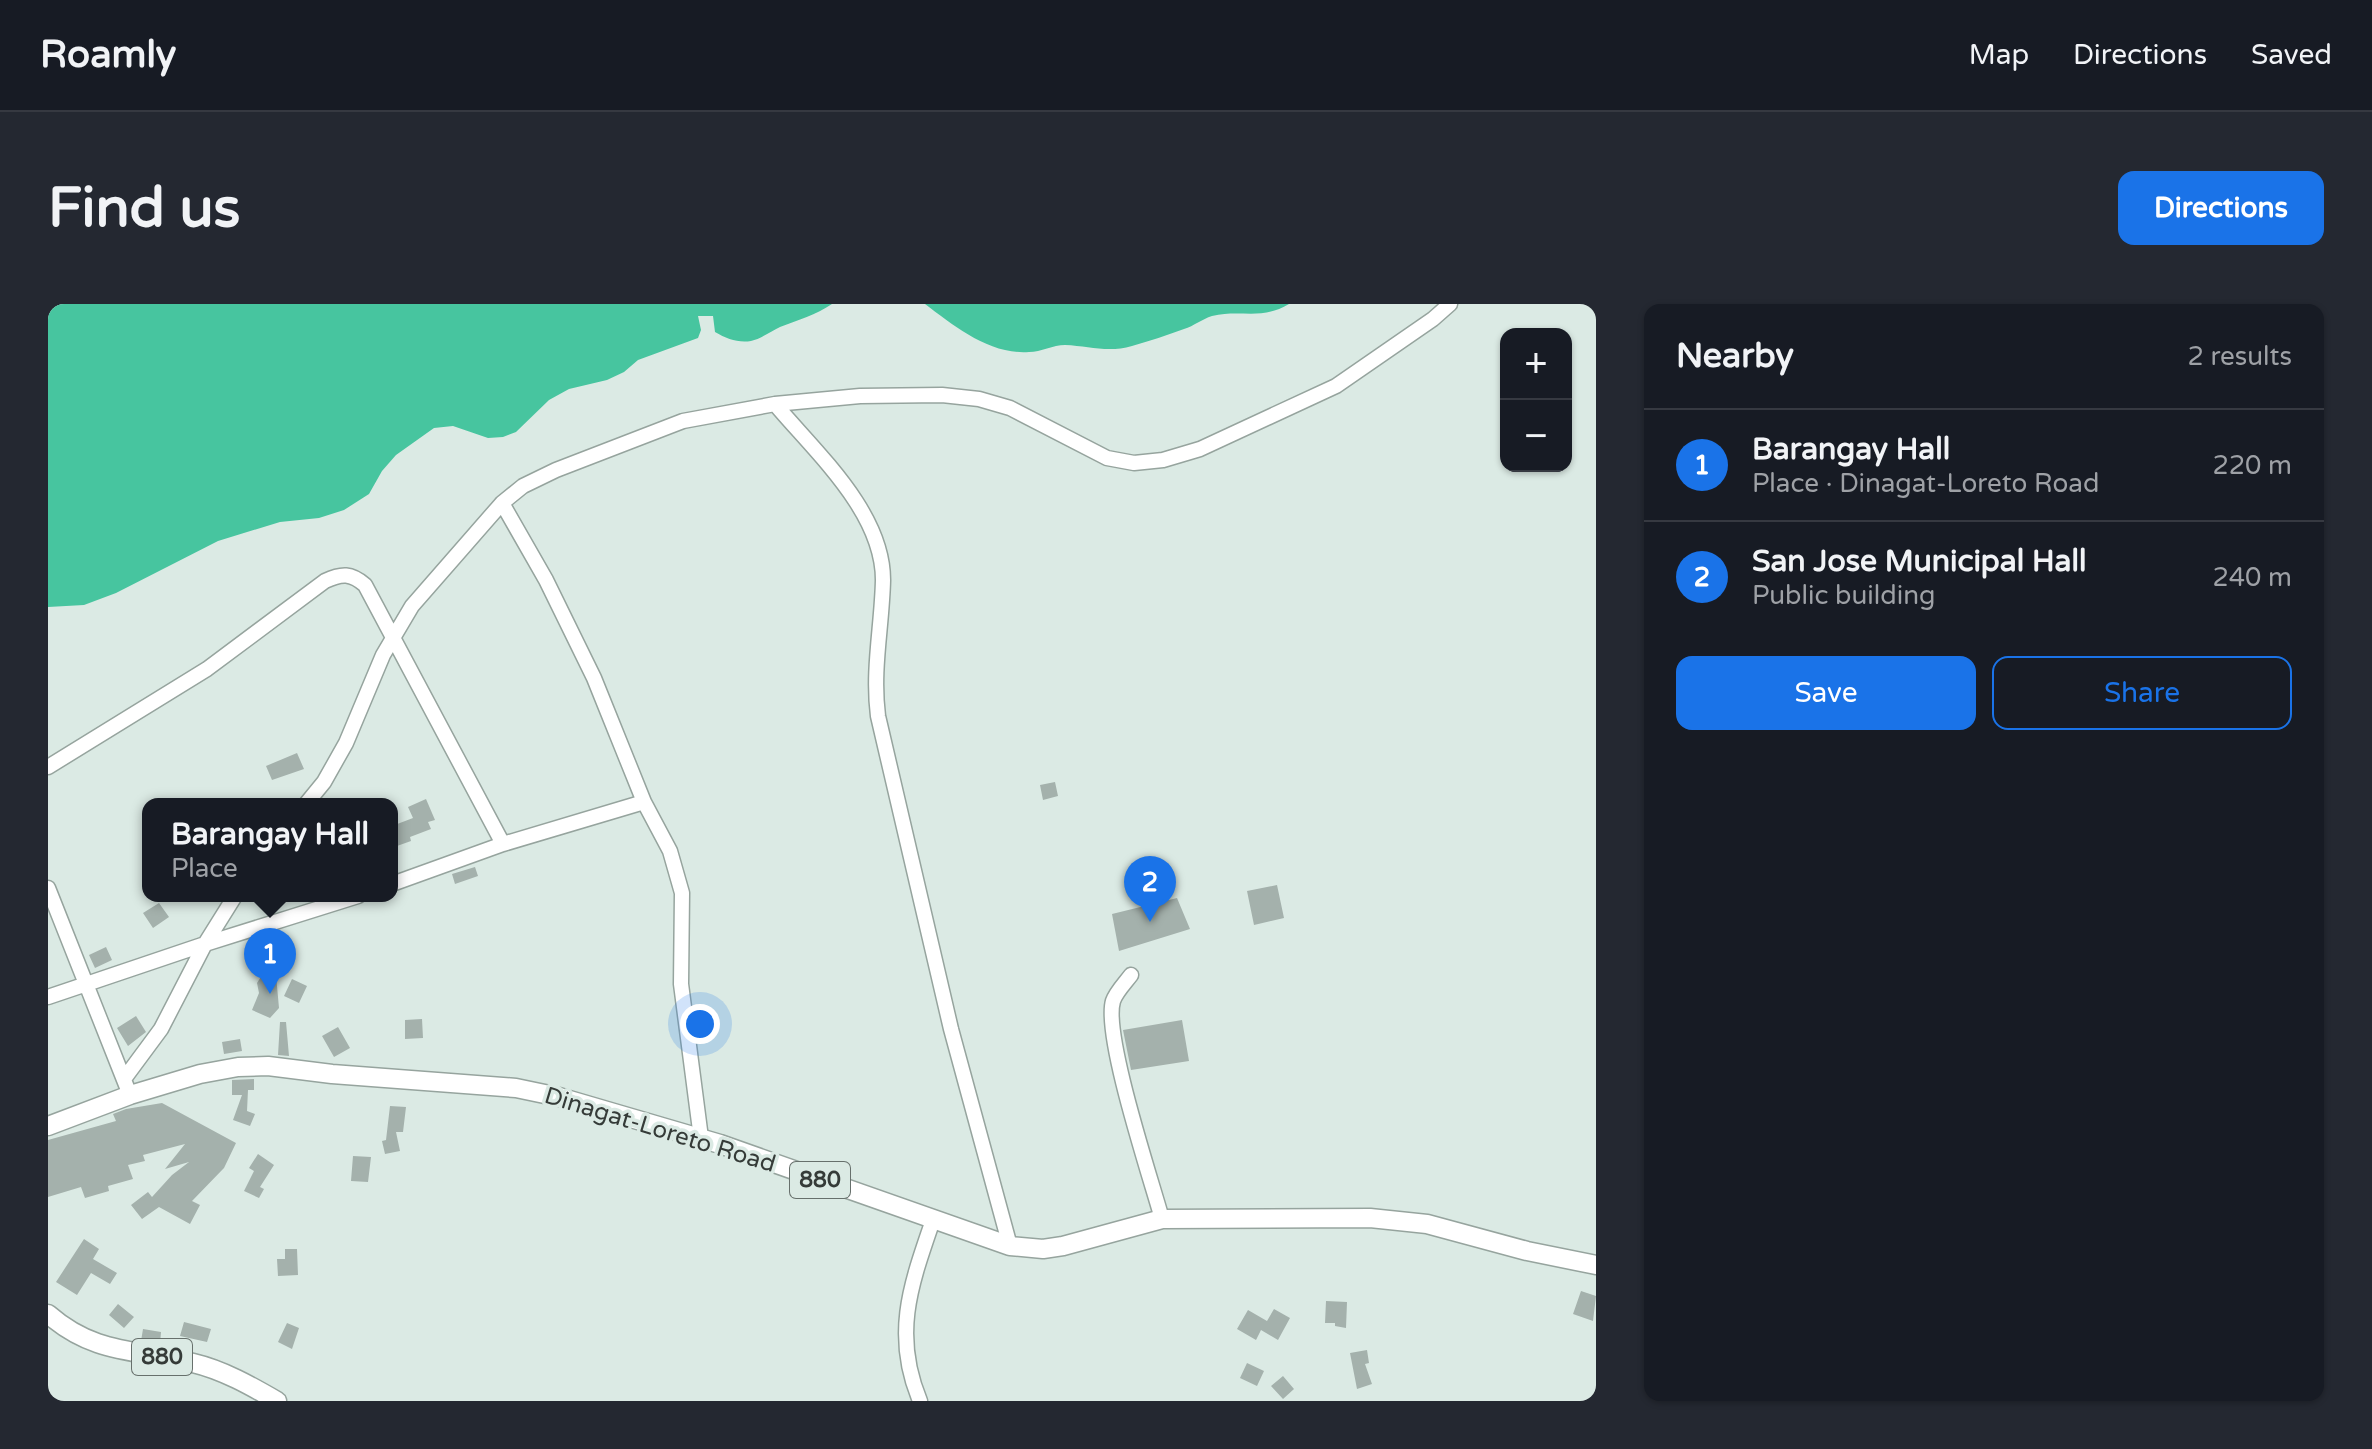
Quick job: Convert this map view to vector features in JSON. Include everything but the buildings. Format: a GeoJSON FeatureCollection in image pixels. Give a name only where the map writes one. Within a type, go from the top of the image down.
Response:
{"type":"FeatureCollection","features":[{"type":"Feature","properties":{"kind":"main road","name":"Dinagat-Loreto Road"},"geometry":{"type":"LineString","coordinates":[[48,1126],[127,1087],[218,1070],[268,1066],[516,1088],[559,1097],[701,1138],[1010,1246],[1043,1249],[1063,1246],[1162,1219],[1370,1218],[1446,1228],[1527,1251],[1596,1265]]}},
{"type":"Feature","properties":{"kind":"main road","name":"880"},"geometry":{"type":"LineString","coordinates":[[48,1314],[67,1330],[95,1345],[209,1368],[277,1401]]}},
{"type":"Feature","properties":{"kind":"street"},"geometry":{"type":"LineString","coordinates":[[311,798],[324,782],[346,743],[393,636],[412,606],[502,503],[523,486],[556,470],[683,421],[775,404],[860,396],[942,395],[979,399],[1010,408],[1107,458],[1134,463],[1163,460],[1200,449],[1336,386],[1450,304]]}},
{"type":"Feature","properties":{"kind":"street"},"geometry":{"type":"LineString","coordinates":[[775,404],[866,516],[878,543],[883,578],[875,664],[878,716],[951,1029],[1010,1246]]}},
{"type":"Feature","properties":{"kind":"street"},"geometry":{"type":"LineString","coordinates":[[502,503],[546,580],[594,678],[644,802],[670,851],[682,893],[681,984],[701,1138]]}},
{"type":"Feature","properties":{"kind":"street"},"geometry":{"type":"LineString","coordinates":[[48,767],[207,669],[337,575],[348,574],[365,585],[503,844]]}},
{"type":"Feature","properties":{"kind":"street"},"geometry":{"type":"LineString","coordinates":[[398,882],[503,844],[644,802]]}},
{"type":"Feature","properties":{"kind":"street"},"geometry":{"type":"LineString","coordinates":[[48,888],[127,1087]]}},
{"type":"Feature","properties":{"kind":"street"},"geometry":{"type":"LineString","coordinates":[[127,1087],[176,1005],[205,944],[231,902]]}},
{"type":"Feature","properties":{"kind":"street"},"geometry":{"type":"LineString","coordinates":[[48,997],[339,902]]}},
{"type":"Feature","properties":{"kind":"street"},"geometry":{"type":"LineString","coordinates":[[1131,975],[1113,1000],[1112,1018],[1133,1116],[1162,1219]]}},
{"type":"Feature","properties":{"kind":"street"},"geometry":{"type":"LineString","coordinates":[[920,1401],[912,1381],[906,1311],[909,1288],[933,1220]]}},
{"type":"Feature","properties":{"kind":"shaded area"},"geometry":{"type":"Polygon","coordinates":[[[48,304],[832,304],[751,341],[724,337],[715,332],[713,316],[698,316],[701,330],[698,338],[638,360],[624,372],[607,380],[569,389],[549,400],[516,432],[488,438],[453,426],[434,428],[396,455],[382,471],[369,494],[344,510],[319,518],[280,522],[218,541],[116,593],[84,605],[48,607],[48,304]]]}},
{"type":"Feature","properties":{"kind":"shaded area"},"geometry":{"type":"Polygon","coordinates":[[[925,304],[1289,304],[1269,312],[1212,316],[1188,328],[1123,348],[1065,345],[1015,352],[973,337],[925,304]]]}},
{"type":"Feature","properties":{"kind":"place","name":"San Jose Municipal Hall"},"geometry":{"type":"Point","coordinates":[1150,922]}},
{"type":"Feature","properties":{"kind":"place","name":"Barangay Hall"},"geometry":{"type":"Point","coordinates":[270,994]}}]}
